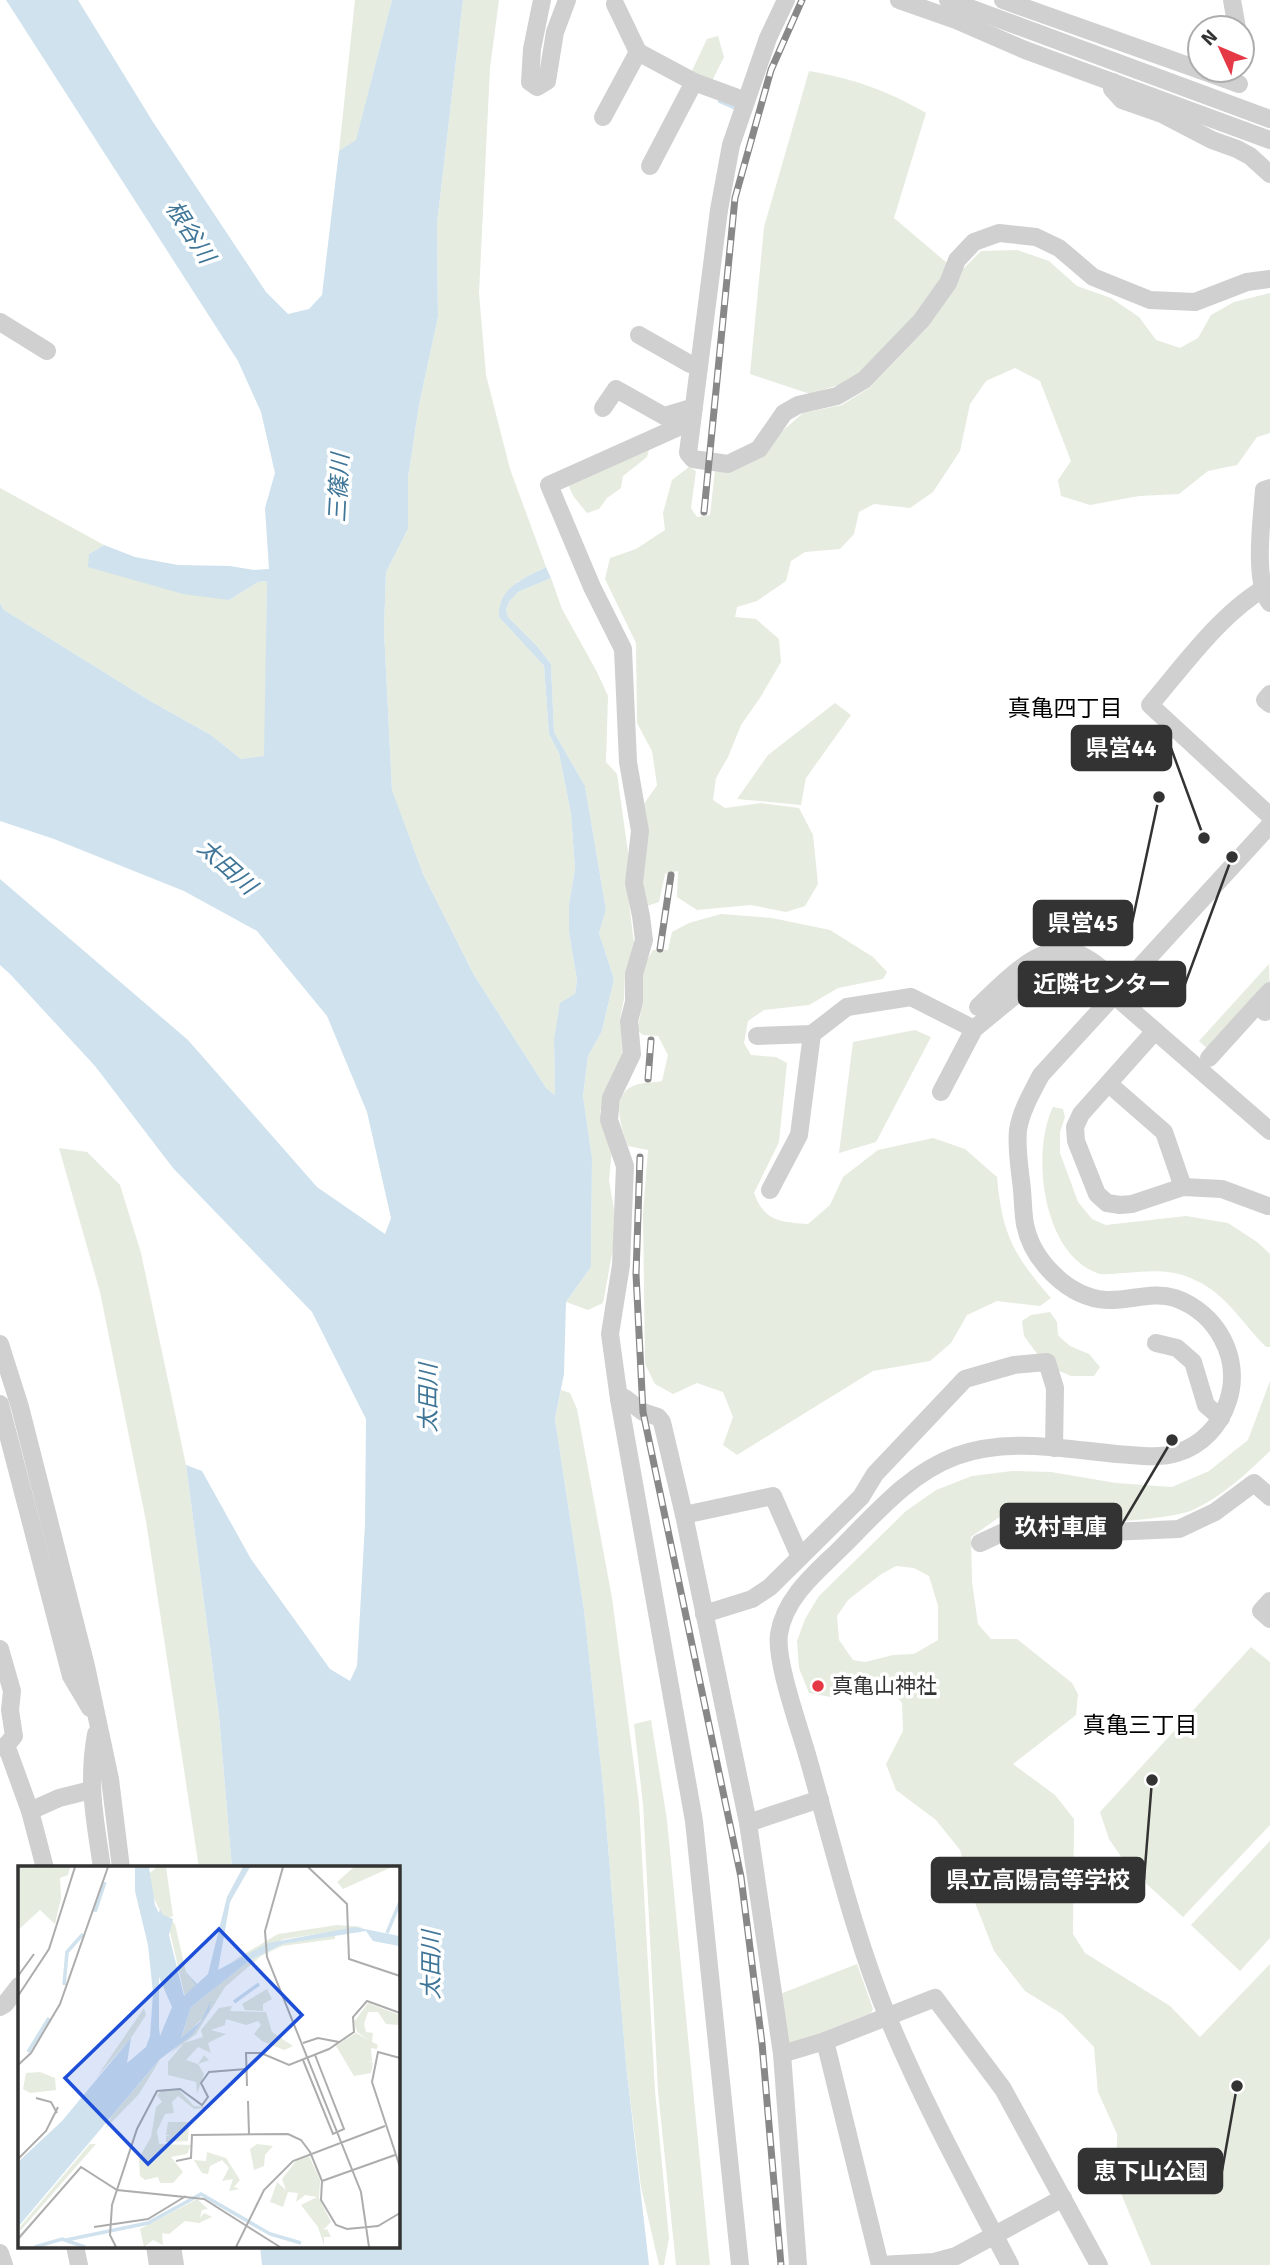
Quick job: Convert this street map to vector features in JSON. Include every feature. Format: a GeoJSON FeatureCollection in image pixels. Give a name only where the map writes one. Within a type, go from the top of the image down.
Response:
{"type":"FeatureCollection","features":[{"type":"Feature","properties":{"kind":"street"},"geometry":{"type":"LineString","coordinates":[[542,0],[532,49],[530,82],[537,87],[547,81],[555,32],[567,0]]}},
{"type":"Feature","properties":{"kind":"street"},"geometry":{"type":"LineString","coordinates":[[786,0],[768,38],[731,145],[719,210],[688,453],[693,459],[728,464],[759,449],[784,413],[798,405],[837,396],[864,380],[920,321],[948,283],[957,260],[974,242],[999,233],[1036,237],[1059,248],[1093,277],[1150,300],[1195,302],[1247,282],[1270,279]]}},
{"type":"Feature","properties":{"kind":"street"},"geometry":{"type":"LineString","coordinates":[[899,0],[1270,140]]}},
{"type":"Feature","properties":{"kind":"street"},"geometry":{"type":"LineString","coordinates":[[948,0],[1270,119]]}},
{"type":"Feature","properties":{"kind":"street"},"geometry":{"type":"LineString","coordinates":[[1003,0],[1186,65]]}},
{"type":"Feature","properties":{"kind":"street"},"geometry":{"type":"LineString","coordinates":[[615,4],[638,52],[694,82],[746,101]]}},
{"type":"Feature","properties":{"kind":"street"},"geometry":{"type":"LineString","coordinates":[[603,117],[638,52]]}},
{"type":"Feature","properties":{"kind":"street"},"geometry":{"type":"LineString","coordinates":[[650,166],[694,82]]}},
{"type":"Feature","properties":{"kind":"street"},"geometry":{"type":"LineString","coordinates":[[1112,82],[1112,89],[1122,100],[1162,114],[1212,140],[1237,149],[1250,156],[1270,174]]}},
{"type":"Feature","properties":{"kind":"street"},"geometry":{"type":"LineString","coordinates":[[1237,149],[1243,130],[1240,84]]}},
{"type":"Feature","properties":{"kind":"street"},"geometry":{"type":"LineString","coordinates":[[0,321],[47,351]]}},
{"type":"Feature","properties":{"kind":"street"},"geometry":{"type":"LineString","coordinates":[[639,335],[690,364],[699,365]]}},
{"type":"Feature","properties":{"kind":"street"},"geometry":{"type":"LineString","coordinates":[[603,408],[615,389],[664,416],[693,414]]}},
{"type":"Feature","properties":{"kind":"street"},"geometry":{"type":"LineString","coordinates":[[693,414],[549,485],[592,587],[623,649],[628,762],[640,831],[634,883],[644,940],[634,974],[634,1002],[629,1021],[632,1055],[611,1098],[609,1120],[625,1166],[621,1265],[610,1334],[619,1399],[694,1821],[740,2265]]}},
{"type":"Feature","properties":{"kind":"street"},"geometry":{"type":"LineString","coordinates":[[1270,488],[1264,490],[1260,571],[1267,592],[1240,605],[1150,705],[1270,816]]}},
{"type":"Feature","properties":{"kind":"street"},"geometry":{"type":"LineString","coordinates":[[1270,695],[1265,700],[1270,704]]}},
{"type":"Feature","properties":{"kind":"street"},"geometry":{"type":"LineString","coordinates":[[1010,2265],[923,2098],[887,2016],[862,1945],[781,1661],[778,1638],[784,1613],[800,1589],[901,1488],[932,1467],[958,1455],[991,1447],[1019,1445],[1164,1456],[1196,1445],[1214,1430],[1230,1397],[1233,1373],[1229,1353],[1219,1331],[1201,1312],[1174,1298],[1148,1295],[1109,1300],[1087,1297],[1070,1289],[1050,1270],[1031,1244],[1025,1226],[1018,1128],[1028,1098],[1041,1075],[1270,825]]}},
{"type":"Feature","properties":{"kind":"street"},"geometry":{"type":"LineString","coordinates":[[978,1007],[1027,962],[1052,951],[1072,951],[1090,961],[1116,995]]}},
{"type":"Feature","properties":{"kind":"street"},"geometry":{"type":"LineString","coordinates":[[942,1092],[974,1028],[1040,974],[1061,965],[1077,971],[1116,995],[1270,1131]]}},
{"type":"Feature","properties":{"kind":"street"},"geometry":{"type":"LineString","coordinates":[[1209,1058],[1261,1009],[1270,991]]}},
{"type":"Feature","properties":{"kind":"street"},"geometry":{"type":"LineString","coordinates":[[757,1036],[812,1034],[847,1007],[911,997],[974,1028]]}},
{"type":"Feature","properties":{"kind":"street"},"geometry":{"type":"LineString","coordinates":[[1156,1031],[1081,1114],[1075,1127],[1076,1141],[1097,1194],[1107,1203],[1119,1205],[1132,1204],[1183,1188],[1222,1189],[1269,1205]]}},
{"type":"Feature","properties":{"kind":"street"},"geometry":{"type":"LineString","coordinates":[[770,1190],[799,1135],[812,1034]]}},
{"type":"Feature","properties":{"kind":"street"},"geometry":{"type":"LineString","coordinates":[[1110,1084],[1164,1132],[1183,1188]]}},
{"type":"Feature","properties":{"kind":"street"},"geometry":{"type":"LineString","coordinates":[[1156,1343],[1177,1348],[1193,1362],[1206,1405],[1221,1418]]}},
{"type":"Feature","properties":{"kind":"street"},"geometry":{"type":"LineString","coordinates":[[0,1344],[20,1407],[86,1666],[110,1779],[121,1866]]}},
{"type":"Feature","properties":{"kind":"street"},"geometry":{"type":"LineString","coordinates":[[704,1614],[752,1599],[770,1587],[861,1497],[875,1474],[965,1378],[1014,1365],[1047,1362],[1055,1388],[1054,1448]]}},
{"type":"Feature","properties":{"kind":"street"},"geometry":{"type":"LineString","coordinates":[[619,1399],[625,1398],[662,1422],[684,1515],[748,1823],[782,2054],[799,2265]]}},
{"type":"Feature","properties":{"kind":"street"},"geometry":{"type":"LineString","coordinates":[[0,1404],[71,1676],[98,1722],[91,1760],[91,1790],[102,1866]]}},
{"type":"Feature","properties":{"kind":"street"},"geometry":{"type":"LineString","coordinates":[[980,1543],[1010,1528],[1025,1525],[1063,1534],[1179,1528],[1215,1512],[1254,1483],[1269,1495]]}},
{"type":"Feature","properties":{"kind":"street"},"geometry":{"type":"LineString","coordinates":[[684,1515],[773,1496],[800,1557]]}},
{"type":"Feature","properties":{"kind":"street"},"geometry":{"type":"LineString","coordinates":[[1270,1601],[1261,1611],[1270,1619]]}},
{"type":"Feature","properties":{"kind":"street"},"geometry":{"type":"LineString","coordinates":[[0,1649],[12,1690],[9,1710],[14,1735],[2,1747],[9,1753],[30,1811],[44,1866]]}},
{"type":"Feature","properties":{"kind":"street"},"geometry":{"type":"LineString","coordinates":[[30,1811],[59,1798],[91,1790]]}},
{"type":"Feature","properties":{"kind":"street"},"geometry":{"type":"LineString","coordinates":[[748,1823],[820,1799]]}},
{"type":"Feature","properties":{"kind":"street"},"geometry":{"type":"LineString","coordinates":[[0,2007],[18,1991]]}},
{"type":"Feature","properties":{"kind":"street"},"geometry":{"type":"LineString","coordinates":[[782,2054],[825,2041],[935,1998],[1003,2089],[1099,2265]]}},
{"type":"Feature","properties":{"kind":"street"},"geometry":{"type":"LineString","coordinates":[[825,2041],[880,2265],[934,2262],[956,2256],[1063,2198]]}},
{"type":"Feature","properties":{"kind":"street"},"geometry":{"type":"LineString","coordinates":[[0,2253],[4,2265]]}},
{"type":"Feature","properties":{"kind":"shaded area"},"geometry":{"type":"Polygon","coordinates":[[[355,0],[392,0],[356,141],[339,151],[355,0]]]}},
{"type":"Feature","properties":{"kind":"shaded area"},"geometry":{"type":"Polygon","coordinates":[[[463,0],[499,0],[490,68],[479,293],[486,375],[510,469],[546,567],[517,582],[499,617],[544,666],[549,734],[559,753],[571,814],[575,869],[569,904],[569,933],[577,980],[575,994],[554,1040],[555,1095],[546,1088],[474,975],[423,874],[392,791],[384,630],[386,572],[408,529],[408,478],[419,405],[438,317],[437,224],[463,0]]]}},
{"type":"Feature","properties":{"kind":"shaded area"},"geometry":{"type":"Polygon","coordinates":[[[718,36],[724,57],[711,83],[691,73],[707,39],[718,36]]]}},
{"type":"Feature","properties":{"kind":"shaded area"},"geometry":{"type":"Polygon","coordinates":[[[809,71],[870,86],[926,113],[894,218],[947,263],[933,295],[910,324],[851,381],[810,394],[750,374],[764,227],[809,71]]]}},
{"type":"Feature","properties":{"kind":"shaded area"},"geometry":{"type":"Polygon","coordinates":[[[1017,250],[1049,261],[1077,286],[1111,298],[1139,317],[1156,340],[1180,348],[1198,338],[1211,315],[1234,302],[1270,293],[1270,433],[1257,437],[1237,465],[1208,471],[1179,494],[1139,496],[1090,505],[1061,496],[1058,480],[1071,461],[1040,381],[1015,368],[986,381],[970,404],[960,451],[933,492],[910,508],[874,504],[859,512],[854,534],[840,549],[805,552],[791,561],[786,581],[757,601],[737,607],[735,617],[756,619],[779,639],[781,662],[741,725],[716,778],[713,800],[725,808],[761,803],[799,808],[813,835],[818,884],[805,906],[786,912],[751,905],[697,910],[677,897],[678,871],[665,874],[659,902],[647,906],[640,883],[644,804],[657,785],[652,751],[637,723],[636,643],[605,579],[610,558],[636,549],[665,530],[663,513],[672,480],[689,467],[696,471],[691,508],[697,517],[710,515],[715,470],[730,470],[762,457],[779,434],[803,413],[842,405],[869,388],[927,328],[963,269],[981,251],[1017,250]]]}},
{"type":"Feature","properties":{"kind":"shaded area"},"geometry":{"type":"Polygon","coordinates":[[[649,450],[647,457],[623,476],[621,488],[607,498],[599,509],[587,513],[574,497],[569,487],[573,478],[649,450]]]}},
{"type":"Feature","properties":{"kind":"shaded area"},"geometry":{"type":"Polygon","coordinates":[[[0,488],[104,545],[89,554],[89,567],[229,600],[258,582],[267,581],[265,756],[241,759],[211,735],[152,702],[4,610],[0,603],[0,488]]]}},
{"type":"Feature","properties":{"kind":"shaded area"},"geometry":{"type":"Polygon","coordinates":[[[551,578],[562,609],[608,696],[606,762],[617,774],[628,852],[628,895],[634,943],[625,975],[620,1018],[623,1052],[600,1112],[612,1149],[609,1180],[617,1227],[603,1303],[588,1310],[566,1302],[591,1267],[592,1158],[583,1096],[588,1056],[602,1031],[614,979],[599,933],[606,910],[585,786],[554,732],[551,664],[508,617],[506,610],[518,592],[551,578]]]}},
{"type":"Feature","properties":{"kind":"shaded area"},"geometry":{"type":"Polygon","coordinates":[[[835,703],[851,715],[806,778],[801,805],[737,799],[768,755],[835,703]]]}},
{"type":"Feature","properties":{"kind":"shaded area"},"geometry":{"type":"Polygon","coordinates":[[[721,914],[772,918],[830,930],[873,957],[887,972],[883,979],[838,988],[809,1005],[764,1010],[748,1021],[744,1043],[751,1055],[776,1057],[787,1063],[779,1142],[754,1193],[768,1215],[781,1221],[808,1224],[830,1205],[843,1177],[878,1150],[933,1138],[965,1149],[997,1177],[1002,1214],[1012,1243],[1051,1298],[1040,1306],[997,1301],[967,1315],[951,1343],[930,1361],[873,1371],[737,1455],[723,1445],[733,1417],[723,1392],[697,1383],[673,1394],[655,1384],[645,1364],[643,1213],[648,1150],[628,1146],[619,1110],[620,1101],[630,1088],[662,1081],[668,1055],[658,1036],[643,1035],[637,1030],[643,1003],[641,970],[653,950],[668,950],[672,932],[689,923],[721,914]]]}},
{"type":"Feature","properties":{"kind":"shaded area"},"geometry":{"type":"Polygon","coordinates":[[[1269,964],[1270,999],[1211,1052],[1199,1041],[1269,964]]]}},
{"type":"Feature","properties":{"kind":"shaded area"},"geometry":{"type":"Polygon","coordinates":[[[915,1030],[931,1037],[876,1142],[839,1153],[853,1042],[915,1030]]]}},
{"type":"Feature","properties":{"kind":"shaded area"},"geometry":{"type":"Polygon","coordinates":[[[1053,1107],[1063,1109],[1065,1117],[1060,1132],[1060,1153],[1078,1202],[1092,1219],[1106,1225],[1186,1216],[1228,1223],[1270,1254],[1270,1347],[1266,1347],[1217,1294],[1188,1277],[1161,1271],[1100,1274],[1078,1262],[1064,1245],[1053,1224],[1046,1199],[1043,1149],[1046,1126],[1053,1107]]]}},
{"type":"Feature","properties":{"kind":"shaded area"},"geometry":{"type":"Polygon","coordinates":[[[59,1148],[87,1152],[120,1185],[141,1253],[186,1465],[219,1716],[232,1866],[199,1866],[146,1521],[100,1292],[59,1148]]]}},
{"type":"Feature","properties":{"kind":"shaded area"},"geometry":{"type":"Polygon","coordinates":[[[1050,1312],[1057,1322],[1058,1335],[1070,1346],[1089,1354],[1100,1367],[1094,1376],[1071,1376],[1057,1370],[1038,1355],[1024,1336],[1022,1321],[1031,1315],[1050,1312]]]}},
{"type":"Feature","properties":{"kind":"shaded area"},"geometry":{"type":"Polygon","coordinates":[[[1270,1381],[1270,1451],[1234,1484],[1193,1510],[1165,1517],[1123,1521],[1064,1522],[1048,1519],[1023,1505],[971,1537],[972,1582],[978,1624],[991,1639],[1017,1639],[1072,1683],[1078,1694],[1076,1715],[1013,1764],[1055,1795],[1074,1819],[1073,1934],[1085,1953],[1170,2006],[1200,2037],[1270,1964],[1270,2265],[1151,2265],[1117,2184],[1117,2134],[1098,2092],[1094,2047],[1062,2014],[1025,1991],[994,1951],[974,1900],[960,1850],[936,1820],[896,1790],[886,1764],[903,1731],[902,1703],[884,1681],[831,1697],[809,1693],[799,1668],[797,1641],[805,1619],[819,1596],[906,1511],[936,1490],[972,1476],[1012,1471],[1051,1472],[1116,1483],[1172,1487],[1209,1471],[1248,1440],[1270,1381]],[[896,1566],[880,1575],[848,1600],[837,1616],[839,1640],[853,1660],[865,1662],[893,1655],[914,1654],[938,1640],[938,1606],[929,1576],[914,1568],[896,1566]]]}},
{"type":"Feature","properties":{"kind":"shaded area"},"geometry":{"type":"Polygon","coordinates":[[[561,1390],[570,1393],[577,1409],[612,1598],[639,1803],[655,2091],[669,2238],[664,2265],[659,2265],[641,2187],[626,2064],[603,1785],[584,1610],[555,1419],[561,1390]]]}},
{"type":"Feature","properties":{"kind":"shaded area"},"geometry":{"type":"Polygon","coordinates":[[[1251,1647],[1270,1662],[1270,1825],[1183,1917],[1129,1868],[1109,1839],[1100,1812],[1251,1647]]]}},
{"type":"Feature","properties":{"kind":"shaded area"},"geometry":{"type":"Polygon","coordinates":[[[651,1720],[667,1820],[710,2265],[676,2265],[658,2091],[643,1804],[634,1724],[651,1720]]]}},
{"type":"Feature","properties":{"kind":"shaded area"},"geometry":{"type":"Polygon","coordinates":[[[1270,1841],[1270,1938],[1240,1971],[1191,1925],[1270,1841]]]}},
{"type":"Feature","properties":{"kind":"shaded area"},"geometry":{"type":"Polygon","coordinates":[[[857,1964],[873,2009],[871,2013],[791,2045],[786,2041],[780,1994],[857,1964]]]}},
{"type":"Feature","properties":{"kind":"water"},"geometry":{"type":"Polygon","coordinates":[[[6,0],[78,0],[153,122],[266,292],[288,314],[309,309],[322,295],[339,151],[356,140],[392,0],[463,0],[437,224],[438,317],[419,405],[408,478],[408,529],[386,572],[384,630],[392,790],[423,874],[474,975],[546,1088],[555,1095],[554,1040],[560,1003],[575,994],[577,980],[569,933],[569,904],[575,869],[571,814],[559,753],[549,734],[544,666],[499,617],[507,591],[546,567],[551,578],[518,592],[506,610],[508,617],[551,664],[554,732],[585,786],[606,910],[599,933],[614,979],[602,1031],[588,1056],[583,1096],[592,1158],[591,1267],[566,1302],[564,1374],[555,1419],[584,1610],[603,1785],[626,2064],[649,2265],[262,2265],[260,2248],[399,2248],[399,1866],[232,1866],[219,1716],[186,1465],[202,1471],[251,1559],[330,1669],[350,1681],[357,1666],[365,1524],[366,1419],[312,1312],[173,1168],[95,1066],[0,965],[0,879],[188,1040],[317,1187],[385,1234],[391,1218],[367,1112],[327,1016],[257,931],[184,891],[54,839],[0,821],[0,603],[4,610],[152,702],[211,735],[241,759],[264,756],[267,581],[258,582],[229,600],[183,594],[88,567],[89,554],[104,545],[135,557],[178,565],[269,569],[265,508],[275,473],[261,412],[238,361],[6,0]]]}},
{"type":"Feature","properties":{"kind":"waterway"},"geometry":{"type":"LineString","coordinates":[[720,101],[736,108],[737,112]]}},
{"type":"Feature","properties":{"kind":"railway"},"geometry":{"type":"LineString","coordinates":[[704,512],[735,198],[771,70],[802,0]]}},
{"type":"Feature","properties":{"kind":"railway"},"geometry":{"type":"LineString","coordinates":[[660,949],[671,875]]}},
{"type":"Feature","properties":{"kind":"railway"},"geometry":{"type":"LineString","coordinates":[[648,1079],[651,1040]]}},
{"type":"Feature","properties":{"kind":"railway"},"geometry":{"type":"LineString","coordinates":[[640,1157],[636,1274],[643,1412],[741,1877],[762,2043],[781,2265]]}},
{"type":"Feature","properties":{"kind":"place","name":"県営45"},"geometry":{"type":"Point","coordinates":[1159,797]}},
{"type":"Feature","properties":{"kind":"place","name":"県営44"},"geometry":{"type":"Point","coordinates":[1204,838]}},
{"type":"Feature","properties":{"kind":"place","name":"近隣センター"},"geometry":{"type":"Point","coordinates":[1232,857]}},
{"type":"Feature","properties":{"kind":"place","name":"玖村車庫"},"geometry":{"type":"Point","coordinates":[1172,1440]}},
{"type":"Feature","properties":{"kind":"place","name":"真亀山神社"},"geometry":{"type":"Point","coordinates":[818,1686]}},
{"type":"Feature","properties":{"kind":"place","name":"県立高陽高等学校"},"geometry":{"type":"Point","coordinates":[1152,1780]}},
{"type":"Feature","properties":{"kind":"place","name":"恵下山公園"},"geometry":{"type":"Point","coordinates":[1237,2086]}},
{"type":"Feature","properties":{"kind":"district","name":"真亀四丁目"},"geometry":{"type":"Point","coordinates":[1065,708]}},
{"type":"Feature","properties":{"kind":"district","name":"真亀三丁目"},"geometry":{"type":"Point","coordinates":[1140,1725]}},
{"type":"Feature","properties":{"kind":"water label","name":"根谷川"},"geometry":{"type":"Point","coordinates":[190,232]}},
{"type":"Feature","properties":{"kind":"water label","name":"三篠川"},"geometry":{"type":"Point","coordinates":[339,488]}},
{"type":"Feature","properties":{"kind":"water label","name":"太田川"},"geometry":{"type":"Point","coordinates":[227,867]}},
{"type":"Feature","properties":{"kind":"water label","name":"太田川"},"geometry":{"type":"Point","coordinates":[428,1398]}},
{"type":"Feature","properties":{"kind":"water label","name":"太田川"},"geometry":{"type":"Point","coordinates":[431,1965]}}]}
